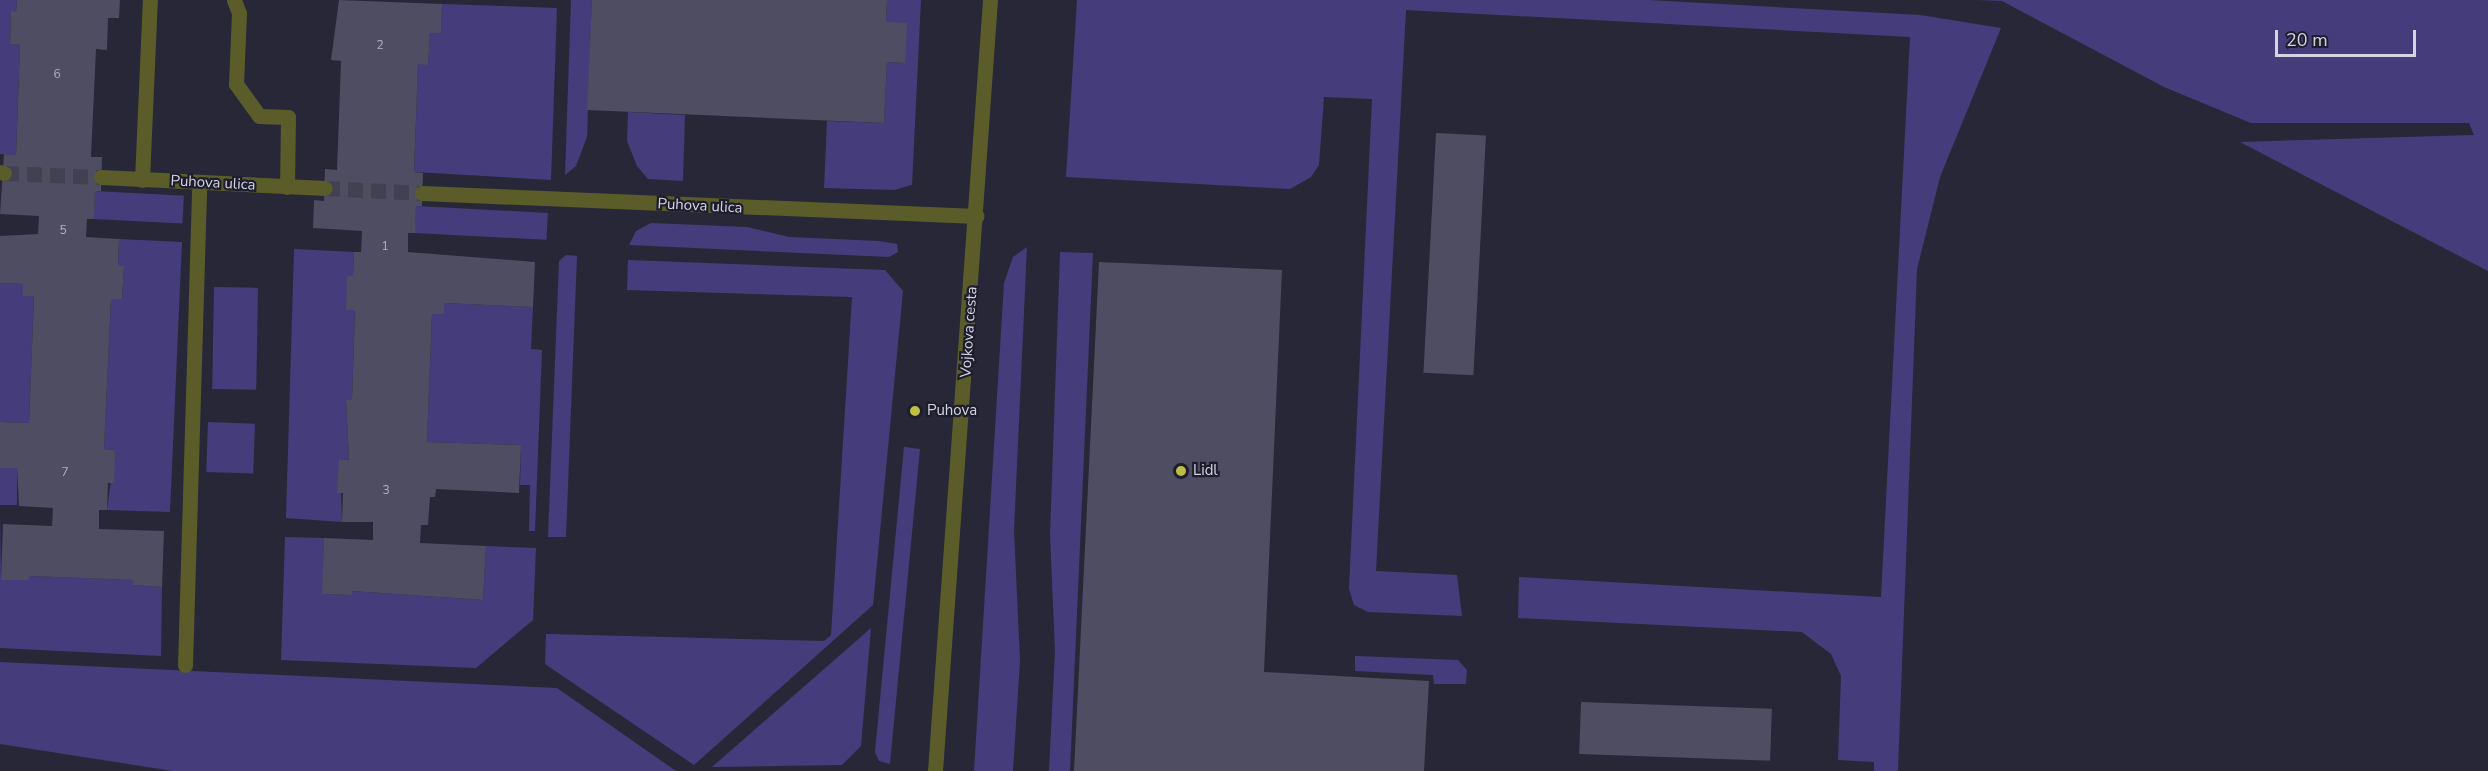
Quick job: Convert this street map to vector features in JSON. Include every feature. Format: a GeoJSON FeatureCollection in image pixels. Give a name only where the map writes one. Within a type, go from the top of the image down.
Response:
{"type":"FeatureCollection","features":[{"type":"Feature","properties":{"kind":"street"},"geometry":{"type":"LineString","coordinates":[[142,180],[150,0]]}},
{"type":"Feature","properties":{"kind":"street"},"geometry":{"type":"LineString","coordinates":[[234,0],[239,13],[236,84],[259,116],[288,117],[287,187]]}},
{"type":"Feature","properties":{"kind":"street","name":"Vojkova cesta"},"geometry":{"type":"LineString","coordinates":[[935,771],[977,216],[990,0]]}},
{"type":"Feature","properties":{"kind":"street","name":"Puhova ulica"},"geometry":{"type":"LineString","coordinates":[[101,177],[325,188]]}},
{"type":"Feature","properties":{"kind":"street"},"geometry":{"type":"LineString","coordinates":[[185,665],[199,182]]}},
{"type":"Feature","properties":{"kind":"street","name":"Puhova ulica"},"geometry":{"type":"LineString","coordinates":[[422,193],[977,216]]}},
{"type":"Feature","properties":{"kind":"shaded area"},"geometry":{"type":"Polygon","coordinates":[[[0,0],[17,0],[16,12],[11,12],[10,44],[20,45],[16,155],[0,154],[0,0]]]}},
{"type":"Feature","properties":{"kind":"shaded area"},"geometry":{"type":"Polygon","coordinates":[[[571,0],[592,0],[587,137],[576,166],[565,175],[571,0]]]}},
{"type":"Feature","properties":{"kind":"shaded area"},"geometry":{"type":"Polygon","coordinates":[[[887,0],[921,0],[912,185],[894,190],[824,188],[827,121],[884,123],[887,62],[905,63],[886,22],[887,0]]]}},
{"type":"Feature","properties":{"kind":"shaded area"},"geometry":{"type":"Polygon","coordinates":[[[1077,0],[1648,0],[1920,15],[2001,28],[1940,177],[1917,269],[1898,771],[1874,771],[1874,762],[1838,760],[1841,676],[1831,654],[1802,632],[1518,618],[1519,577],[1881,597],[1910,37],[1406,10],[1376,571],[1457,575],[1462,616],[1368,612],[1354,605],[1349,589],[1372,99],[1324,97],[1319,165],[1311,177],[1290,189],[1066,177],[1077,0]]]}},
{"type":"Feature","properties":{"kind":"shaded area"},"geometry":{"type":"Polygon","coordinates":[[[1978,0],[2488,0],[2488,271],[2240,142],[2474,135],[2469,123],[2251,123],[2164,87],[2002,1],[1978,0]]]}},
{"type":"Feature","properties":{"kind":"shaded area"},"geometry":{"type":"Polygon","coordinates":[[[442,4],[557,8],[551,180],[414,172],[418,64],[428,64],[430,33],[441,32],[442,4]]]}},
{"type":"Feature","properties":{"kind":"shaded area"},"geometry":{"type":"Polygon","coordinates":[[[628,112],[685,115],[683,181],[648,179],[637,166],[627,141],[628,112]]]}},
{"type":"Feature","properties":{"kind":"shaded area"},"geometry":{"type":"Polygon","coordinates":[[[95,191],[184,196],[182,224],[94,219],[95,191]]]}},
{"type":"Feature","properties":{"kind":"shaded area"},"geometry":{"type":"Polygon","coordinates":[[[416,206],[548,213],[546,240],[415,233],[416,206]]]}},
{"type":"Feature","properties":{"kind":"shaded area"},"geometry":{"type":"Polygon","coordinates":[[[651,223],[747,227],[789,237],[879,241],[897,244],[898,252],[889,257],[629,245],[636,231],[651,223]]]}},
{"type":"Feature","properties":{"kind":"shaded area"},"geometry":{"type":"Polygon","coordinates":[[[119,239],[182,242],[170,512],[107,510],[115,450],[104,449],[111,299],[122,299],[124,266],[118,265],[119,239]]]}},
{"type":"Feature","properties":{"kind":"shaded area"},"geometry":{"type":"Polygon","coordinates":[[[1027,247],[1014,530],[1020,660],[1013,771],[974,771],[1004,283],[1013,257],[1027,247]]]}},
{"type":"Feature","properties":{"kind":"shaded area"},"geometry":{"type":"Polygon","coordinates":[[[294,249],[354,252],[353,276],[347,276],[355,310],[352,400],[346,400],[349,460],[340,459],[342,522],[286,518],[294,249]]]}},
{"type":"Feature","properties":{"kind":"shaded area"},"geometry":{"type":"Polygon","coordinates":[[[1060,252],[1093,253],[1070,771],[1049,771],[1055,651],[1050,535],[1060,252]]]}},
{"type":"Feature","properties":{"kind":"shaded area"},"geometry":{"type":"Polygon","coordinates":[[[566,255],[577,256],[566,537],[548,537],[559,261],[566,255]]]}},
{"type":"Feature","properties":{"kind":"shaded area"},"geometry":{"type":"Polygon","coordinates":[[[628,260],[885,270],[903,291],[873,605],[694,765],[545,664],[546,634],[824,641],[831,635],[852,297],[627,290],[628,260]]]}},
{"type":"Feature","properties":{"kind":"shaded area"},"geometry":{"type":"Polygon","coordinates":[[[0,283],[23,284],[23,295],[34,296],[29,423],[0,422],[0,283]]]}},
{"type":"Feature","properties":{"kind":"shaded area"},"geometry":{"type":"Polygon","coordinates":[[[214,287],[258,288],[256,390],[212,389],[214,287]]]}},
{"type":"Feature","properties":{"kind":"shaded area"},"geometry":{"type":"Polygon","coordinates":[[[444,303],[533,307],[531,349],[542,350],[535,531],[529,531],[530,485],[520,485],[521,445],[427,442],[432,314],[444,313],[444,303]]]}},
{"type":"Feature","properties":{"kind":"shaded area"},"geometry":{"type":"Polygon","coordinates":[[[208,422],[255,424],[253,474],[206,472],[208,422]]]}},
{"type":"Feature","properties":{"kind":"shaded area"},"geometry":{"type":"Polygon","coordinates":[[[904,447],[920,449],[890,764],[879,761],[875,752],[904,447]]]}},
{"type":"Feature","properties":{"kind":"shaded area"},"geometry":{"type":"Polygon","coordinates":[[[0,468],[17,468],[17,505],[0,505],[0,468]]]}},
{"type":"Feature","properties":{"kind":"shaded area"},"geometry":{"type":"Polygon","coordinates":[[[0,515],[1,580],[28,580],[29,576],[133,580],[133,585],[162,587],[161,656],[0,648],[0,515]]]}},
{"type":"Feature","properties":{"kind":"shaded area"},"geometry":{"type":"Polygon","coordinates":[[[285,537],[324,538],[323,594],[351,595],[352,591],[483,600],[486,546],[536,548],[533,620],[476,668],[281,660],[285,537]]]}},
{"type":"Feature","properties":{"kind":"shaded area"},"geometry":{"type":"Polygon","coordinates":[[[871,628],[861,746],[842,765],[712,767],[871,628]]]}},
{"type":"Feature","properties":{"kind":"shaded area"},"geometry":{"type":"Polygon","coordinates":[[[1355,656],[1458,660],[1467,670],[1466,684],[1434,684],[1433,675],[1355,671],[1355,656]]]}},
{"type":"Feature","properties":{"kind":"shaded area"},"geometry":{"type":"Polygon","coordinates":[[[0,662],[557,688],[676,771],[173,771],[0,744],[0,662]]]}},
{"type":"Feature","properties":{"kind":"building"},"geometry":{"type":"Polygon","coordinates":[[[17,0],[120,0],[119,18],[108,18],[107,50],[96,49],[91,157],[102,157],[101,191],[95,191],[94,219],[87,219],[86,237],[119,239],[118,265],[124,266],[122,299],[111,299],[104,449],[115,450],[114,483],[108,483],[107,510],[99,510],[99,529],[164,531],[162,587],[133,585],[133,580],[29,576],[29,580],[1,580],[3,524],[52,526],[53,508],[19,506],[17,468],[0,468],[0,422],[29,423],[34,296],[23,296],[23,284],[0,283],[0,236],[38,234],[39,216],[0,214],[4,154],[16,155],[20,45],[10,44],[11,11],[16,12],[17,0]]]}},
{"type":"Feature","properties":{"kind":"building"},"geometry":{"type":"Polygon","coordinates":[[[339,0],[442,4],[441,33],[430,33],[428,65],[418,64],[414,172],[423,173],[422,206],[416,206],[415,233],[408,233],[408,252],[535,262],[533,307],[444,303],[444,314],[432,314],[427,442],[521,445],[519,493],[436,489],[435,497],[430,497],[428,525],[421,525],[420,543],[486,546],[483,600],[352,591],[352,595],[322,594],[324,538],[373,540],[373,522],[342,522],[343,493],[337,493],[339,459],[349,460],[346,400],[352,400],[355,310],[346,310],[347,276],[353,276],[354,252],[361,252],[362,231],[313,228],[314,200],[324,201],[325,169],[337,170],[341,61],[331,60],[339,0]]]}},
{"type":"Feature","properties":{"kind":"building"},"geometry":{"type":"Polygon","coordinates":[[[592,0],[887,0],[886,22],[907,23],[905,63],[887,62],[884,123],[587,110],[592,0]]]}},
{"type":"Feature","properties":{"kind":"building"},"geometry":{"type":"Polygon","coordinates":[[[1436,133],[1486,136],[1473,375],[1423,373],[1436,133]]]}},
{"type":"Feature","properties":{"kind":"building","name":"Lidl"},"geometry":{"type":"Polygon","coordinates":[[[1099,262],[1282,270],[1264,672],[1429,681],[1424,771],[1074,771],[1099,262]]]}},
{"type":"Feature","properties":{"kind":"building"},"geometry":{"type":"Polygon","coordinates":[[[1581,702],[1772,709],[1770,761],[1579,754],[1581,702]]]}},
{"type":"Feature","properties":{"kind":"tunnel"},"geometry":{"type":"LineString","coordinates":[[4,173],[101,177]]}},
{"type":"Feature","properties":{"kind":"tunnel"},"geometry":{"type":"LineString","coordinates":[[325,188],[422,193]]}},
{"type":"Feature","properties":{"kind":"place","name":"Puhova"},"geometry":{"type":"Point","coordinates":[915,411]}},
{"type":"Feature","properties":{"kind":"place","name":"Lidl"},"geometry":{"type":"Point","coordinates":[1181,471]}}]}
